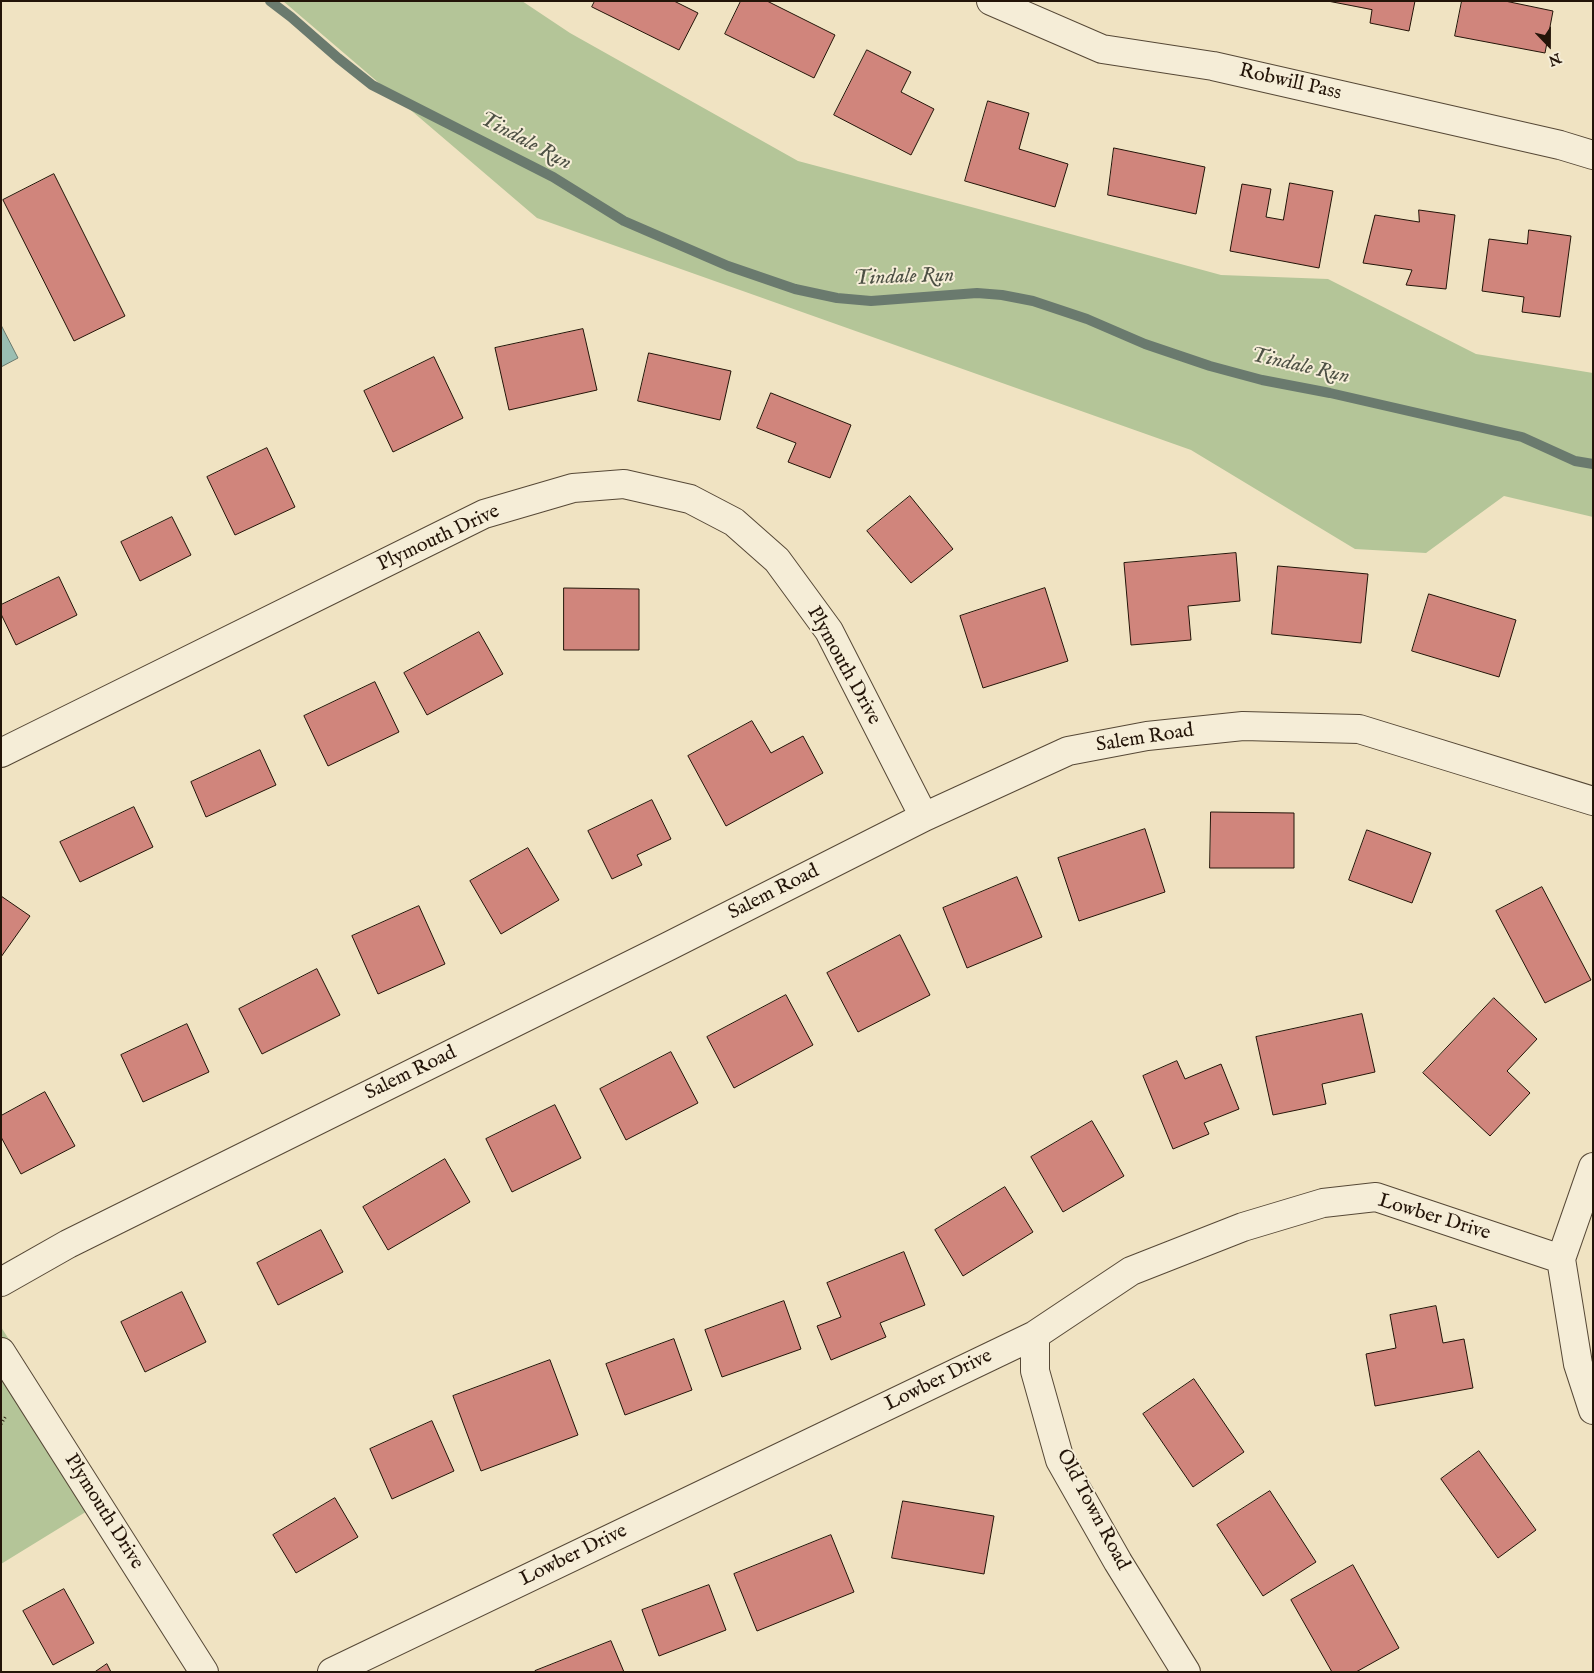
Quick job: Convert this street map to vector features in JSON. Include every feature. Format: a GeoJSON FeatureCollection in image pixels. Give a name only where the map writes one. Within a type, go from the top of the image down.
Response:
{"type":"FeatureCollection","features":[{"type":"Feature","properties":{"kind":"street","name":"Robwill Pass"},"geometry":{"type":"LineString","coordinates":[[991,1],[1102,49],[1213,66],[1560,145],[1593,155]]}},
{"type":"Feature","properties":{"kind":"street","name":"Plymouth Drive"},"geometry":{"type":"LineString","coordinates":[[1,753],[484,514],[573,488],[624,484],[690,499],[734,522],[777,560],[828,631],[924,817]]}},
{"type":"Feature","properties":{"kind":"street","name":"Salem Road"},"geometry":{"type":"LineString","coordinates":[[1,1282],[68,1244],[669,946],[924,817],[1068,751],[1147,736],[1243,726],[1359,729],[1593,801]]}},
{"type":"Feature","properties":{"kind":"street"},"geometry":{"type":"LineString","coordinates":[[1593,1168],[1561,1259],[1578,1364],[1593,1410]]}},
{"type":"Feature","properties":{"kind":"street","name":"Lowber Drive"},"geometry":{"type":"LineString","coordinates":[[332,1672],[1035,1335],[1131,1271],[1244,1227],[1323,1203],[1376,1197],[1561,1259]]}},
{"type":"Feature","properties":{"kind":"street","name":"Old Town Road"},"geometry":{"type":"LineString","coordinates":[[1035,1335],[1035,1371],[1060,1460],[1118,1562],[1186,1672]]}},
{"type":"Feature","properties":{"kind":"street","name":"Plymouth Drive"},"geometry":{"type":"LineString","coordinates":[[1,1352],[204,1672]]}},
{"type":"Feature","properties":{"kind":"green space"},"geometry":{"type":"Polygon","coordinates":[[[283,1],[522,1],[570,33],[798,161],[1221,275],[1328,279],[1476,354],[1593,373],[1593,517],[1504,496],[1426,553],[1355,549],[1191,450],[537,218],[283,1]]]}},
{"type":"Feature","properties":{"kind":"green space"},"geometry":{"type":"Polygon","coordinates":[[[1,1327],[110,1497],[1,1564],[1,1327]]]}},
{"type":"Feature","properties":{"kind":"water"},"geometry":{"type":"Polygon","coordinates":[[[1,325],[18,358],[1,367],[1,325]]]}},
{"type":"Feature","properties":{"kind":"building"},"geometry":{"type":"Polygon","coordinates":[[[595,1],[674,1],[698,13],[679,50],[592,7],[595,1]]]}},
{"type":"Feature","properties":{"kind":"building"},"geometry":{"type":"Polygon","coordinates":[[[741,1],[767,1],[835,35],[814,78],[725,34],[741,1]]]}},
{"type":"Feature","properties":{"kind":"building"},"geometry":{"type":"Polygon","coordinates":[[[1328,1],[1415,1],[1409,31],[1370,23],[1372,10],[1328,1]]]}},
{"type":"Feature","properties":{"kind":"building"},"geometry":{"type":"Polygon","coordinates":[[[1462,1],[1505,1],[1553,11],[1545,53],[1455,36],[1462,1]]]}},
{"type":"Feature","properties":{"kind":"building"},"geometry":{"type":"Polygon","coordinates":[[[867,50],[911,72],[901,92],[934,109],[911,155],[834,115],[867,50]]]}},
{"type":"Feature","properties":{"kind":"building"},"geometry":{"type":"Polygon","coordinates":[[[988,101],[1029,113],[1019,149],[1068,164],[1055,207],[965,181],[988,101]]]}},
{"type":"Feature","properties":{"kind":"building"},"geometry":{"type":"Polygon","coordinates":[[[1114,148],[1205,167],[1196,214],[1108,195],[1114,148]]]}},
{"type":"Feature","properties":{"kind":"building"},"geometry":{"type":"Polygon","coordinates":[[[54,174],[125,316],[74,341],[3,200],[54,174]]]}},
{"type":"Feature","properties":{"kind":"building"},"geometry":{"type":"Polygon","coordinates":[[[1290,183],[1333,191],[1319,268],[1230,251],[1242,184],[1271,189],[1266,217],[1283,220],[1290,183]]]}},
{"type":"Feature","properties":{"kind":"building"},"geometry":{"type":"Polygon","coordinates":[[[1419,210],[1455,215],[1446,289],[1406,285],[1412,270],[1363,263],[1375,215],[1419,222],[1419,210]]]}},
{"type":"Feature","properties":{"kind":"building"},"geometry":{"type":"Polygon","coordinates":[[[1529,230],[1571,236],[1560,317],[1522,312],[1524,297],[1482,291],[1489,239],[1527,244],[1529,230]]]}},
{"type":"Feature","properties":{"kind":"building"},"geometry":{"type":"Polygon","coordinates":[[[583,329],[597,390],[509,410],[495,348],[583,329]]]}},
{"type":"Feature","properties":{"kind":"building"},"geometry":{"type":"Polygon","coordinates":[[[649,353],[731,371],[720,420],[638,401],[649,353]]]}},
{"type":"Feature","properties":{"kind":"building"},"geometry":{"type":"Polygon","coordinates":[[[434,357],[463,418],[393,452],[364,391],[434,357]]]}},
{"type":"Feature","properties":{"kind":"building"},"geometry":{"type":"Polygon","coordinates":[[[771,393],[851,425],[830,478],[788,462],[796,443],[757,428],[771,393]]]}},
{"type":"Feature","properties":{"kind":"building"},"geometry":{"type":"Polygon","coordinates":[[[267,448],[295,507],[235,535],[207,477],[267,448]]]}},
{"type":"Feature","properties":{"kind":"building"},"geometry":{"type":"Polygon","coordinates":[[[910,496],[953,549],[911,583],[867,531],[910,496]]]}},
{"type":"Feature","properties":{"kind":"building"},"geometry":{"type":"Polygon","coordinates":[[[172,517],[191,555],[140,581],[121,542],[172,517]]]}},
{"type":"Feature","properties":{"kind":"building"},"geometry":{"type":"Polygon","coordinates":[[[1236,553],[1240,601],[1188,606],[1191,640],[1131,645],[1124,563],[1236,553]]]}},
{"type":"Feature","properties":{"kind":"building"},"geometry":{"type":"Polygon","coordinates":[[[1278,566],[1368,574],[1361,643],[1272,634],[1278,566]]]}},
{"type":"Feature","properties":{"kind":"building"},"geometry":{"type":"Polygon","coordinates":[[[59,577],[77,615],[16,645],[1,614],[1,605],[59,577]]]}},
{"type":"Feature","properties":{"kind":"building"},"geometry":{"type":"Polygon","coordinates":[[[564,588],[639,589],[639,650],[564,650],[564,588]]]}},
{"type":"Feature","properties":{"kind":"building"},"geometry":{"type":"Polygon","coordinates":[[[1045,588],[1068,661],[983,688],[960,616],[1045,588]]]}},
{"type":"Feature","properties":{"kind":"building"},"geometry":{"type":"Polygon","coordinates":[[[1429,594],[1516,620],[1499,677],[1412,651],[1429,594]]]}},
{"type":"Feature","properties":{"kind":"building"},"geometry":{"type":"Polygon","coordinates":[[[479,632],[503,674],[427,715],[404,673],[479,632]]]}},
{"type":"Feature","properties":{"kind":"building"},"geometry":{"type":"Polygon","coordinates":[[[375,682],[399,732],[328,766],[304,716],[375,682]]]}},
{"type":"Feature","properties":{"kind":"building"},"geometry":{"type":"Polygon","coordinates":[[[752,721],[771,753],[803,736],[823,773],[726,826],[688,756],[752,721]]]}},
{"type":"Feature","properties":{"kind":"building"},"geometry":{"type":"Polygon","coordinates":[[[260,750],[276,785],[206,817],[191,782],[260,750]]]}},
{"type":"Feature","properties":{"kind":"building"},"geometry":{"type":"Polygon","coordinates":[[[652,800],[671,839],[637,855],[642,865],[612,879],[588,831],[652,800]]]}},
{"type":"Feature","properties":{"kind":"building"},"geometry":{"type":"Polygon","coordinates":[[[134,807],[153,847],[80,882],[60,842],[134,807]]]}},
{"type":"Feature","properties":{"kind":"building"},"geometry":{"type":"Polygon","coordinates":[[[1211,812],[1294,813],[1294,868],[1210,868],[1211,812]]]}},
{"type":"Feature","properties":{"kind":"building"},"geometry":{"type":"Polygon","coordinates":[[[1145,829],[1165,892],[1079,921],[1058,858],[1145,829]]]}},
{"type":"Feature","properties":{"kind":"building"},"geometry":{"type":"Polygon","coordinates":[[[1367,830],[1431,853],[1412,903],[1349,880],[1367,830]]]}},
{"type":"Feature","properties":{"kind":"building"},"geometry":{"type":"Polygon","coordinates":[[[528,848],[559,900],[501,934],[470,881],[528,848]]]}},
{"type":"Feature","properties":{"kind":"building"},"geometry":{"type":"Polygon","coordinates":[[[1017,877],[1042,937],[967,968],[943,908],[1017,877]]]}},
{"type":"Feature","properties":{"kind":"building"},"geometry":{"type":"Polygon","coordinates":[[[1542,887],[1591,980],[1545,1003],[1496,911],[1542,887]]]}},
{"type":"Feature","properties":{"kind":"building"},"geometry":{"type":"Polygon","coordinates":[[[1,896],[30,916],[1,957],[1,896]]]}},
{"type":"Feature","properties":{"kind":"building"},"geometry":{"type":"Polygon","coordinates":[[[419,906],[445,964],[378,994],[352,936],[419,906]]]}},
{"type":"Feature","properties":{"kind":"building"},"geometry":{"type":"Polygon","coordinates":[[[900,935],[930,995],[858,1032],[827,973],[900,935]]]}},
{"type":"Feature","properties":{"kind":"building"},"geometry":{"type":"Polygon","coordinates":[[[317,969],[340,1015],[262,1054],[239,1009],[317,969]]]}},
{"type":"Feature","properties":{"kind":"building"},"geometry":{"type":"Polygon","coordinates":[[[786,995],[813,1045],[734,1088],[707,1037],[786,995]]]}},
{"type":"Feature","properties":{"kind":"building"},"geometry":{"type":"Polygon","coordinates":[[[1494,998],[1537,1039],[1507,1071],[1530,1093],[1490,1136],[1423,1073],[1494,998]]]}},
{"type":"Feature","properties":{"kind":"building"},"geometry":{"type":"Polygon","coordinates":[[[1362,1014],[1375,1072],[1322,1084],[1326,1104],[1273,1115],[1256,1037],[1362,1014]]]}},
{"type":"Feature","properties":{"kind":"building"},"geometry":{"type":"Polygon","coordinates":[[[187,1024],[209,1072],[143,1102],[121,1055],[187,1024]]]}},
{"type":"Feature","properties":{"kind":"building"},"geometry":{"type":"Polygon","coordinates":[[[671,1052],[698,1103],[626,1140],[600,1089],[671,1052]]]}},
{"type":"Feature","properties":{"kind":"building"},"geometry":{"type":"Polygon","coordinates":[[[1177,1061],[1185,1079],[1221,1064],[1239,1109],[1204,1123],[1209,1134],[1173,1149],[1143,1076],[1177,1061]]]}},
{"type":"Feature","properties":{"kind":"building"},"geometry":{"type":"Polygon","coordinates":[[[45,1092],[75,1146],[21,1174],[1,1137],[1,1116],[45,1092]]]}},
{"type":"Feature","properties":{"kind":"building"},"geometry":{"type":"Polygon","coordinates":[[[555,1105],[581,1158],[512,1192],[486,1139],[555,1105]]]}},
{"type":"Feature","properties":{"kind":"building"},"geometry":{"type":"Polygon","coordinates":[[[1092,1121],[1124,1176],[1063,1212],[1031,1157],[1092,1121]]]}},
{"type":"Feature","properties":{"kind":"building"},"geometry":{"type":"Polygon","coordinates":[[[445,1159],[470,1202],[388,1250],[363,1207],[445,1159]]]}},
{"type":"Feature","properties":{"kind":"building"},"geometry":{"type":"Polygon","coordinates":[[[1005,1187],[1033,1232],[963,1276],[935,1230],[1005,1187]]]}},
{"type":"Feature","properties":{"kind":"building"},"geometry":{"type":"Polygon","coordinates":[[[321,1230],[343,1272],[278,1305],[257,1263],[321,1230]]]}},
{"type":"Feature","properties":{"kind":"building"},"geometry":{"type":"Polygon","coordinates":[[[904,1252],[925,1305],[880,1323],[886,1337],[831,1360],[817,1326],[841,1317],[827,1283],[904,1252]]]}},
{"type":"Feature","properties":{"kind":"building"},"geometry":{"type":"Polygon","coordinates":[[[182,1292],[206,1342],[145,1372],[121,1322],[182,1292]]]}},
{"type":"Feature","properties":{"kind":"building"},"geometry":{"type":"Polygon","coordinates":[[[784,1301],[801,1349],[722,1377],[705,1330],[784,1301]]]}},
{"type":"Feature","properties":{"kind":"building"},"geometry":{"type":"Polygon","coordinates":[[[1436,1306],[1443,1343],[1464,1339],[1473,1388],[1375,1406],[1366,1354],[1396,1348],[1390,1315],[1436,1306]]]}},
{"type":"Feature","properties":{"kind":"building"},"geometry":{"type":"Polygon","coordinates":[[[674,1339],[692,1390],[625,1415],[606,1364],[674,1339]]]}},
{"type":"Feature","properties":{"kind":"building"},"geometry":{"type":"Polygon","coordinates":[[[550,1360],[578,1435],[481,1471],[453,1396],[550,1360]]]}},
{"type":"Feature","properties":{"kind":"building"},"geometry":{"type":"Polygon","coordinates":[[[1194,1379],[1244,1452],[1193,1487],[1143,1414],[1194,1379]]]}},
{"type":"Feature","properties":{"kind":"building"},"geometry":{"type":"Polygon","coordinates":[[[432,1421],[454,1471],[392,1499],[370,1449],[432,1421]]]}},
{"type":"Feature","properties":{"kind":"building"},"geometry":{"type":"Polygon","coordinates":[[[1479,1451],[1536,1530],[1498,1558],[1441,1479],[1479,1451]]]}},
{"type":"Feature","properties":{"kind":"building"},"geometry":{"type":"Polygon","coordinates":[[[1270,1491],[1316,1562],[1263,1596],[1217,1525],[1270,1491]]]}},
{"type":"Feature","properties":{"kind":"building"},"geometry":{"type":"Polygon","coordinates":[[[335,1498],[358,1537],[296,1573],[273,1535],[335,1498]]]}},
{"type":"Feature","properties":{"kind":"building"},"geometry":{"type":"Polygon","coordinates":[[[903,1501],[994,1516],[984,1574],[892,1558],[903,1501]]]}},
{"type":"Feature","properties":{"kind":"building"},"geometry":{"type":"Polygon","coordinates":[[[831,1535],[854,1592],[757,1631],[734,1574],[831,1535]]]}},
{"type":"Feature","properties":{"kind":"building"},"geometry":{"type":"Polygon","coordinates":[[[1353,1565],[1399,1648],[1356,1672],[1332,1672],[1291,1600],[1353,1565]]]}},
{"type":"Feature","properties":{"kind":"building"},"geometry":{"type":"Polygon","coordinates":[[[709,1585],[726,1630],[659,1656],[642,1610],[709,1585]]]}},
{"type":"Feature","properties":{"kind":"building"},"geometry":{"type":"Polygon","coordinates":[[[64,1589],[94,1643],[53,1665],[23,1611],[64,1589]]]}},
{"type":"Feature","properties":{"kind":"building"},"geometry":{"type":"Polygon","coordinates":[[[611,1641],[624,1672],[535,1672],[535,1671],[611,1641]]]}},
{"type":"Feature","properties":{"kind":"building"},"geometry":{"type":"Polygon","coordinates":[[[107,1664],[111,1672],[95,1672],[107,1664]]]}},
{"type":"Feature","properties":{"kind":"waterway","name":"Tindale Run"},"geometry":{"type":"LineString","coordinates":[[270,1],[372,85],[553,177],[624,221],[728,266],[795,289],[837,298],[871,301],[977,293],[1002,295],[1033,301],[1087,319],[1145,344],[1210,366],[1262,380],[1330,393],[1522,437],[1575,461],[1593,464]]}}]}
